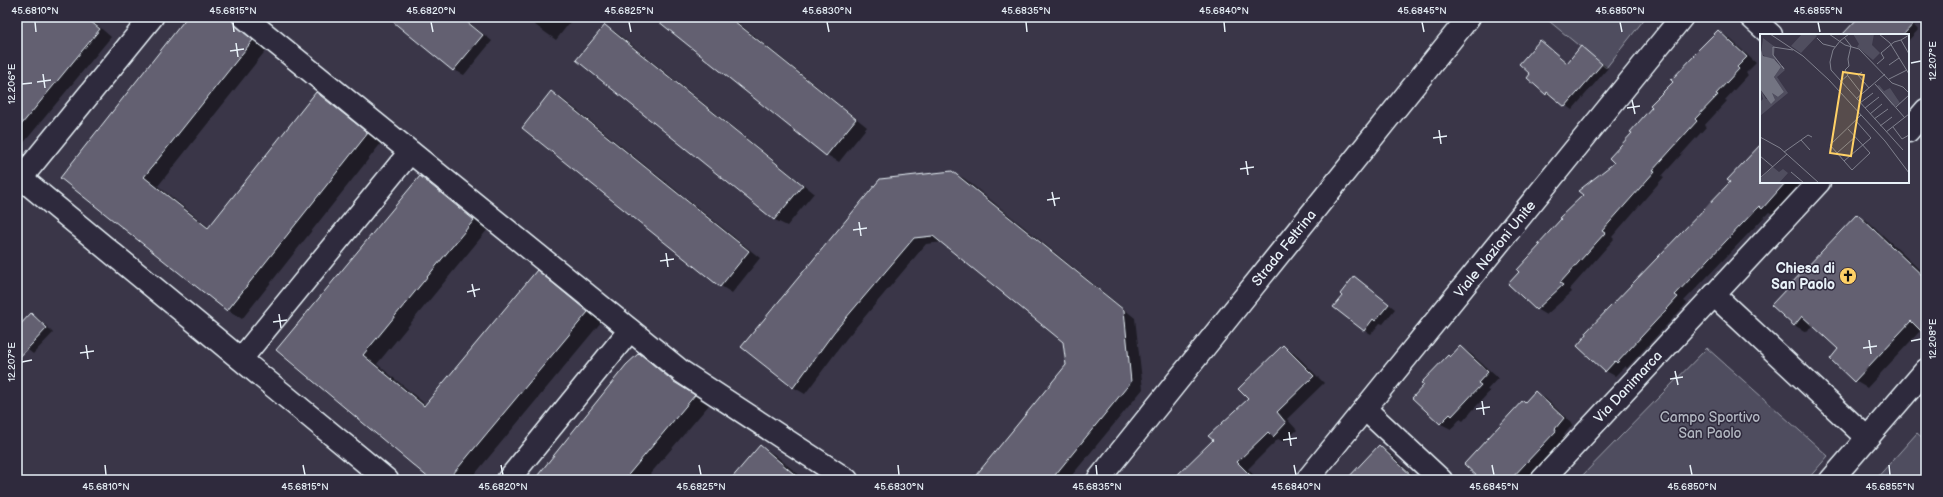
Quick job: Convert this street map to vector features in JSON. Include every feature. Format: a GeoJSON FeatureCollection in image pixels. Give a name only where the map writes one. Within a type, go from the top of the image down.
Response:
{"type":"FeatureCollection","features":[{"type":"Feature","properties":{"kind":"street"},"geometry":{"type":"LineString","coordinates":[[152,17],[19,181],[241,359],[387,480]]}},
{"type":"Feature","properties":{"kind":"street"},"geometry":{"type":"LineString","coordinates":[[244,17],[682,372],[846,480]]}},
{"type":"Feature","properties":{"kind":"street","name":"Strada Feltrina"},"geometry":{"type":"LineString","coordinates":[[1098,480],[1469,17]]}},
{"type":"Feature","properties":{"kind":"street","name":"Viale Nazioni Unite"},"geometry":{"type":"LineString","coordinates":[[1307,480],[1682,17]]}},
{"type":"Feature","properties":{"kind":"street"},"geometry":{"type":"LineString","coordinates":[[1751,17],[1770,34]]}},
{"type":"Feature","properties":{"kind":"street"},"geometry":{"type":"LineString","coordinates":[[1909,131],[1926,110]]}},
{"type":"Feature","properties":{"kind":"street"},"geometry":{"type":"LineString","coordinates":[[241,359],[410,152]]}},
{"type":"Feature","properties":{"kind":"street","name":"Via Danimarca"},"geometry":{"type":"LineString","coordinates":[[1542,480],[1818,183]]}},
{"type":"Feature","properties":{"kind":"street"},"geometry":{"type":"LineString","coordinates":[[1714,294],[1867,438]]}},
{"type":"Feature","properties":{"kind":"street"},"geometry":{"type":"LineString","coordinates":[[508,480],[630,330]]}},
{"type":"Feature","properties":{"kind":"street"},"geometry":{"type":"LineString","coordinates":[[1831,480],[1926,370]]}},
{"type":"Feature","properties":{"kind":"street"},"geometry":{"type":"LineString","coordinates":[[1365,409],[1441,480]]}},
{"type":"Feature","properties":{"kind":"green space"},"geometry":{"type":"Polygon","coordinates":[[[1544,17],[1646,17],[1606,68],[1544,17]]]}},
{"type":"Feature","properties":{"kind":"green space","name":"Campo Sportivo San Paolo"},"geometry":{"type":"Polygon","coordinates":[[[1707,348],[1828,456],[1807,480],[1578,480],[1707,348]]]}},
{"type":"Feature","properties":{"kind":"green space"},"geometry":{"type":"Polygon","coordinates":[[[1917,433],[1926,441],[1926,480],[1875,480],[1917,433]]]}},
{"type":"Feature","properties":{"kind":"building"},"geometry":{"type":"Polygon","coordinates":[[[17,17],[85,17],[100,29],[17,130],[17,17]]]}},
{"type":"Feature","properties":{"kind":"building"},"geometry":{"type":"Polygon","coordinates":[[[187,17],[232,17],[236,26],[253,40],[144,177],[208,228],[316,92],[368,133],[227,311],[60,178],[187,17]]]}},
{"type":"Feature","properties":{"kind":"building"},"geometry":{"type":"Polygon","coordinates":[[[387,17],[461,17],[483,35],[453,71],[387,17]]]}},
{"type":"Feature","properties":{"kind":"building"},"geometry":{"type":"Polygon","coordinates":[[[653,17],[729,17],[856,119],[826,156],[653,17]]]}},
{"type":"Feature","properties":{"kind":"building"},"geometry":{"type":"Polygon","coordinates":[[[1859,17],[1920,17],[1904,34],[1843,34],[1859,17]]]}},
{"type":"Feature","properties":{"kind":"building"},"geometry":{"type":"Polygon","coordinates":[[[605,25],[803,185],[774,220],[576,60],[605,25]]]}},
{"type":"Feature","properties":{"kind":"building"},"geometry":{"type":"Polygon","coordinates":[[[1718,30],[1747,57],[1737,67],[1739,69],[1716,94],[1718,95],[1695,119],[1697,121],[1653,170],[1655,171],[1602,231],[1605,233],[1560,283],[1563,285],[1536,310],[1508,284],[1519,272],[1517,270],[1561,219],[1559,218],[1583,195],[1578,191],[1614,163],[1609,158],[1632,133],[1630,132],[1652,107],[1650,105],[1673,82],[1671,80],[1694,56],[1693,55],[1718,30]]]}},
{"type":"Feature","properties":{"kind":"building"},"geometry":{"type":"Polygon","coordinates":[[[1540,40],[1567,63],[1581,46],[1602,64],[1565,107],[1547,92],[1546,95],[1527,78],[1530,74],[1519,64],[1540,40]]]}},
{"type":"Feature","properties":{"kind":"building"},"geometry":{"type":"Polygon","coordinates":[[[551,91],[749,251],[720,287],[522,128],[551,91]]]}},
{"type":"Feature","properties":{"kind":"building"},"geometry":{"type":"Polygon","coordinates":[[[1760,145],[1760,183],[1785,183],[1762,209],[1759,206],[1675,295],[1678,297],[1617,363],[1615,361],[1605,372],[1577,346],[1587,334],[1586,332],[1730,182],[1727,180],[1760,145]]]}},
{"type":"Feature","properties":{"kind":"building"},"geometry":{"type":"Polygon","coordinates":[[[952,171],[1124,310],[1131,382],[1051,480],[972,480],[1066,365],[1063,342],[933,236],[914,238],[834,332],[793,388],[741,347],[880,179],[952,171]]]}},
{"type":"Feature","properties":{"kind":"building"},"geometry":{"type":"Polygon","coordinates":[[[420,176],[474,220],[363,355],[424,406],[537,270],[588,312],[448,480],[431,480],[276,350],[420,176]]]}},
{"type":"Feature","properties":{"kind":"building"},"geometry":{"type":"Polygon","coordinates":[[[1857,214],[1926,279],[1926,336],[1911,321],[1854,382],[1830,359],[1838,349],[1802,316],[1794,326],[1771,305],[1857,214]]]}},
{"type":"Feature","properties":{"kind":"building"},"geometry":{"type":"Polygon","coordinates":[[[1354,276],[1389,304],[1375,321],[1373,319],[1364,331],[1333,307],[1342,296],[1340,294],[1354,276]]]}},
{"type":"Feature","properties":{"kind":"building"},"geometry":{"type":"Polygon","coordinates":[[[31,313],[47,328],[17,360],[17,328],[31,313]]]}},
{"type":"Feature","properties":{"kind":"building"},"geometry":{"type":"Polygon","coordinates":[[[1283,345],[1314,376],[1277,412],[1286,423],[1273,437],[1268,432],[1237,462],[1255,480],[1172,480],[1213,440],[1208,436],[1248,399],[1238,389],[1283,345]]]}},
{"type":"Feature","properties":{"kind":"building"},"geometry":{"type":"Polygon","coordinates":[[[1460,346],[1488,372],[1478,383],[1481,385],[1452,416],[1450,414],[1440,424],[1412,398],[1424,385],[1421,383],[1448,355],[1450,357],[1460,346]]]}},
{"type":"Feature","properties":{"kind":"building"},"geometry":{"type":"Polygon","coordinates":[[[639,353],[674,382],[695,395],[624,480],[534,480],[626,365],[639,353]]]}},
{"type":"Feature","properties":{"kind":"building"},"geometry":{"type":"Polygon","coordinates":[[[1535,391],[1564,418],[1555,429],[1556,431],[1510,480],[1481,480],[1464,464],[1523,400],[1525,402],[1535,391]]]}},
{"type":"Feature","properties":{"kind":"building"},"geometry":{"type":"Polygon","coordinates":[[[760,445],[801,480],[730,480],[760,445]]]}},
{"type":"Feature","properties":{"kind":"building"},"geometry":{"type":"Polygon","coordinates":[[[1379,445],[1416,480],[1346,480],[1379,445]]]}},
{"type":"Feature","properties":{"kind":"place","name":"Chiesa di San Paolo"},"geometry":{"type":"Point","coordinates":[1848,276]}}]}
